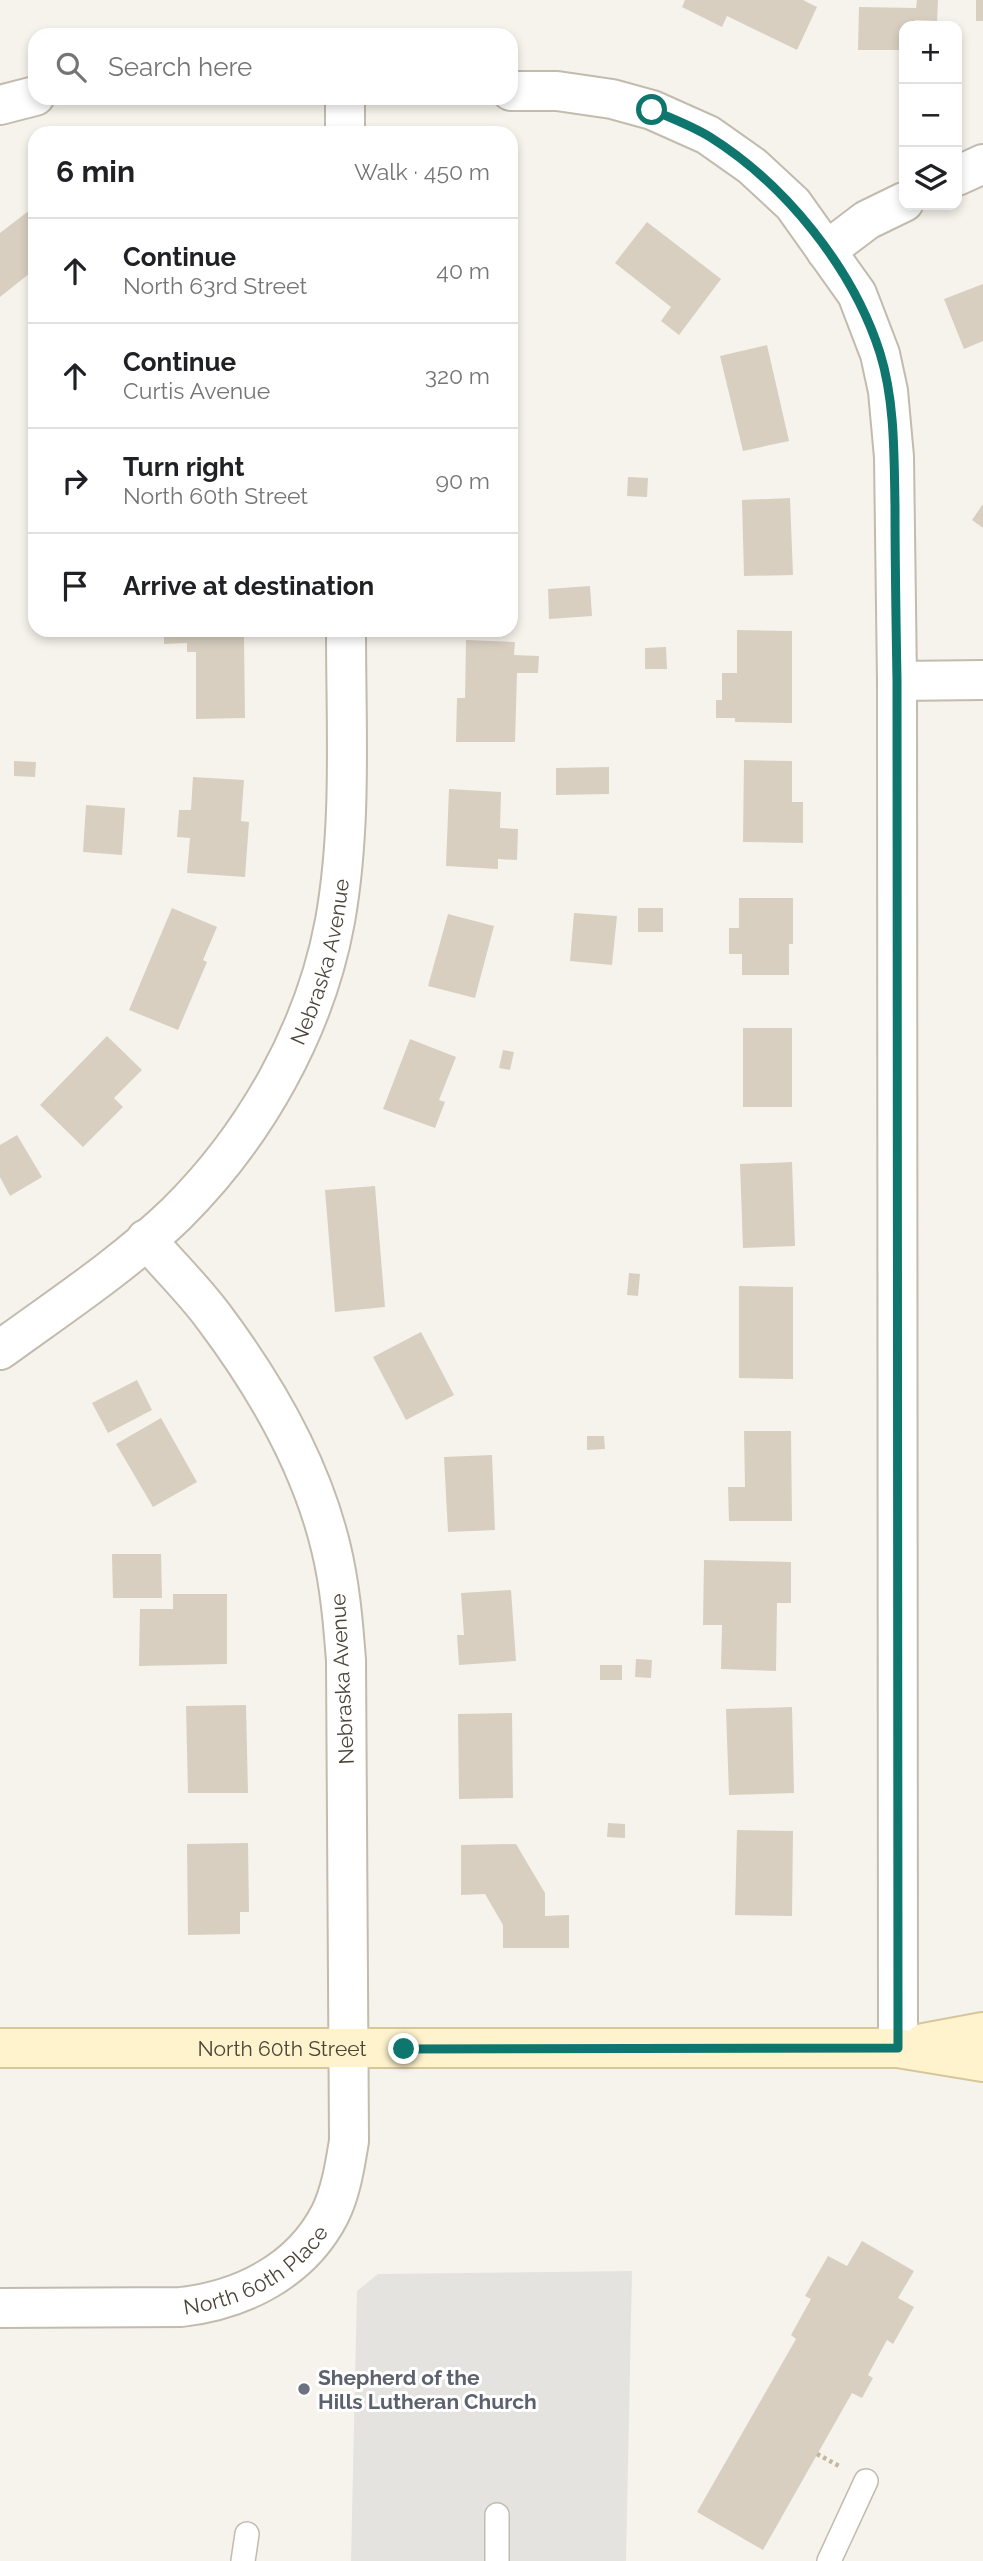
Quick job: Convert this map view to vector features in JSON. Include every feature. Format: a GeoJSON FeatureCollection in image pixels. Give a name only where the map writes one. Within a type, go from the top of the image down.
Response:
{"type":"FeatureCollection","features":[{"type":"Feature","properties":{"kind":"main road","name":"North 60th Street"},"geometry":{"type":"LineString","coordinates":[[898,2048],[983,2032]]}},
{"type":"Feature","properties":{"kind":"main road","name":"North 60th Street"},"geometry":{"type":"LineString","coordinates":[[0,2048],[898,2048],[983,2062]]}},
{"type":"Feature","properties":{"kind":"street"},"geometry":{"type":"LineString","coordinates":[[518,91],[557,91],[612,99],[652,110],[708,135],[752,166],[793,204],[857,294],[880,354],[888,391],[894,457],[897,681],[898,2048]]}},
{"type":"Feature","properties":{"kind":"street"},"geometry":{"type":"LineString","coordinates":[[0,105],[28,98]]}},
{"type":"Feature","properties":{"kind":"street"},"geometry":{"type":"LineString","coordinates":[[345,105],[345,126]]}},
{"type":"Feature","properties":{"kind":"street"},"geometry":{"type":"LineString","coordinates":[[962,174],[983,164]]}},
{"type":"Feature","properties":{"kind":"street"},"geometry":{"type":"LineString","coordinates":[[826,251],[867,220],[899,204]]}},
{"type":"Feature","properties":{"kind":"street","name":"Nebraska Avenue"},"geometry":{"type":"LineString","coordinates":[[0,1349],[91,1284],[175,1214],[215,1171],[247,1130],[271,1092],[314,998],[335,921],[343,856],[346,637]]}},
{"type":"Feature","properties":{"kind":"street"},"geometry":{"type":"LineString","coordinates":[[897,681],[983,680]]}},
{"type":"Feature","properties":{"kind":"street","name":"Nebraska Avenue"},"geometry":{"type":"LineString","coordinates":[[146,1239],[212,1314],[261,1384],[303,1466],[331,1548],[342,1604],[346,1660],[349,2049]]}},
{"type":"Feature","properties":{"kind":"street","name":"North 60th Place"},"geometry":{"type":"LineString","coordinates":[[0,2308],[181,2307],[231,2298],[266,2282],[306,2250],[330,2213],[344,2173],[349,2141],[349,2049]]}},
{"type":"Feature","properties":{"kind":"lane"},"geometry":{"type":"LineString","coordinates":[[829,2561],[866,2481]]}},
{"type":"Feature","properties":{"kind":"lane"},"geometry":{"type":"LineString","coordinates":[[497,2515],[497,2561]]}},
{"type":"Feature","properties":{"kind":"lane"},"geometry":{"type":"LineString","coordinates":[[243,2561],[247,2534]]}},
{"type":"Feature","properties":{"kind":"shaded area"},"geometry":{"type":"Polygon","coordinates":[[[632,2271],[626,2561],[351,2561],[357,2291],[378,2274],[632,2271]]]}},
{"type":"Feature","properties":{"kind":"building"},"geometry":{"type":"Polygon","coordinates":[[[685,0],[803,0],[817,7],[797,50],[727,16],[722,27],[682,7],[685,0]]]}},
{"type":"Feature","properties":{"kind":"building"},"geometry":{"type":"Polygon","coordinates":[[[917,0],[938,0],[937,21],[899,21],[899,50],[858,50],[859,7],[916,8],[917,0]]]}},
{"type":"Feature","properties":{"kind":"building"},"geometry":{"type":"Polygon","coordinates":[[[976,0],[983,0],[983,21],[976,21],[976,0]]]}},
{"type":"Feature","properties":{"kind":"building"},"geometry":{"type":"Polygon","coordinates":[[[28,211],[28,275],[0,297],[0,233],[28,211]]]}},
{"type":"Feature","properties":{"kind":"building"},"geometry":{"type":"Polygon","coordinates":[[[647,222],[721,279],[679,335],[661,321],[671,307],[615,263],[647,222]]]}},
{"type":"Feature","properties":{"kind":"building"},"geometry":{"type":"Polygon","coordinates":[[[983,284],[983,341],[964,349],[944,299],[983,284]]]}},
{"type":"Feature","properties":{"kind":"building"},"geometry":{"type":"Polygon","coordinates":[[[767,345],[789,441],[743,451],[720,356],[767,345]]]}},
{"type":"Feature","properties":{"kind":"building"},"geometry":{"type":"Polygon","coordinates":[[[628,477],[648,478],[647,497],[627,496],[628,477]]]}},
{"type":"Feature","properties":{"kind":"building"},"geometry":{"type":"Polygon","coordinates":[[[790,498],[793,575],[744,576],[742,500],[790,498]]]}},
{"type":"Feature","properties":{"kind":"building"},"geometry":{"type":"Polygon","coordinates":[[[983,504],[983,528],[972,520],[983,504]]]}},
{"type":"Feature","properties":{"kind":"building"},"geometry":{"type":"Polygon","coordinates":[[[590,586],[592,616],[549,619],[548,589],[590,586]]]}},
{"type":"Feature","properties":{"kind":"building"},"geometry":{"type":"Polygon","coordinates":[[[737,630],[792,631],[792,723],[735,722],[735,718],[716,718],[716,700],[722,700],[722,673],[737,673],[737,630]]]}},
{"type":"Feature","properties":{"kind":"building"},"geometry":{"type":"Polygon","coordinates":[[[164,637],[244,637],[245,718],[196,719],[196,652],[187,652],[187,643],[164,644],[164,637]]]}},
{"type":"Feature","properties":{"kind":"building"},"geometry":{"type":"Polygon","coordinates":[[[466,640],[515,642],[514,655],[539,656],[538,673],[517,673],[515,742],[456,742],[457,698],[465,698],[466,640]]]}},
{"type":"Feature","properties":{"kind":"building"},"geometry":{"type":"Polygon","coordinates":[[[666,647],[667,669],[645,669],[645,648],[666,647]]]}},
{"type":"Feature","properties":{"kind":"building"},"geometry":{"type":"Polygon","coordinates":[[[744,760],[792,761],[792,802],[803,802],[803,843],[743,842],[744,760]]]}},
{"type":"Feature","properties":{"kind":"building"},"geometry":{"type":"Polygon","coordinates":[[[14,761],[36,762],[35,777],[14,776],[14,761]]]}},
{"type":"Feature","properties":{"kind":"building"},"geometry":{"type":"Polygon","coordinates":[[[609,767],[609,794],[556,795],[556,768],[609,767]]]}},
{"type":"Feature","properties":{"kind":"building"},"geometry":{"type":"Polygon","coordinates":[[[193,777],[244,780],[241,821],[249,822],[245,877],[187,873],[190,838],[177,837],[179,810],[191,810],[193,777]]]}},
{"type":"Feature","properties":{"kind":"building"},"geometry":{"type":"Polygon","coordinates":[[[449,789],[501,792],[500,828],[518,829],[517,860],[498,859],[498,869],[446,866],[449,789]]]}},
{"type":"Feature","properties":{"kind":"building"},"geometry":{"type":"Polygon","coordinates":[[[86,805],[125,808],[122,855],[83,852],[86,805]]]}},
{"type":"Feature","properties":{"kind":"building"},"geometry":{"type":"Polygon","coordinates":[[[739,898],[793,898],[793,944],[789,944],[789,975],[742,975],[742,954],[729,954],[729,928],[739,928],[739,898]]]}},
{"type":"Feature","properties":{"kind":"building"},"geometry":{"type":"Polygon","coordinates":[[[172,908],[217,927],[203,960],[207,962],[178,1030],[129,1010],[172,908]]]}},
{"type":"Feature","properties":{"kind":"building"},"geometry":{"type":"Polygon","coordinates":[[[638,908],[663,908],[663,932],[638,932],[638,908]]]}},
{"type":"Feature","properties":{"kind":"building"},"geometry":{"type":"Polygon","coordinates":[[[574,913],[617,916],[612,965],[570,961],[574,913]]]}},
{"type":"Feature","properties":{"kind":"building"},"geometry":{"type":"Polygon","coordinates":[[[448,914],[494,926],[475,998],[428,986],[448,914]]]}},
{"type":"Feature","properties":{"kind":"building"},"geometry":{"type":"Polygon","coordinates":[[[743,1028],[792,1028],[792,1107],[743,1107],[743,1028]]]}},
{"type":"Feature","properties":{"kind":"building"},"geometry":{"type":"Polygon","coordinates":[[[107,1036],[142,1070],[114,1098],[123,1107],[83,1147],[40,1105],[107,1036]]]}},
{"type":"Feature","properties":{"kind":"building"},"geometry":{"type":"Polygon","coordinates":[[[410,1039],[456,1057],[439,1100],[445,1102],[435,1128],[383,1109],[410,1039]]]}},
{"type":"Feature","properties":{"kind":"building"},"geometry":{"type":"Polygon","coordinates":[[[503,1050],[514,1052],[510,1070],[499,1068],[503,1050]]]}},
{"type":"Feature","properties":{"kind":"building"},"geometry":{"type":"Polygon","coordinates":[[[17,1135],[42,1177],[10,1196],[0,1177],[0,1145],[17,1135]]]}},
{"type":"Feature","properties":{"kind":"building"},"geometry":{"type":"Polygon","coordinates":[[[792,1162],[795,1246],[743,1248],[740,1164],[792,1162]]]}},
{"type":"Feature","properties":{"kind":"building"},"geometry":{"type":"Polygon","coordinates":[[[375,1186],[385,1307],[335,1312],[325,1190],[375,1186]]]}},
{"type":"Feature","properties":{"kind":"building"},"geometry":{"type":"Polygon","coordinates":[[[629,1273],[640,1274],[638,1296],[627,1295],[629,1273]]]}},
{"type":"Feature","properties":{"kind":"building"},"geometry":{"type":"Polygon","coordinates":[[[739,1286],[793,1287],[793,1379],[739,1378],[739,1286]]]}},
{"type":"Feature","properties":{"kind":"building"},"geometry":{"type":"Polygon","coordinates":[[[421,1332],[454,1395],[406,1420],[373,1357],[421,1332]]]}},
{"type":"Feature","properties":{"kind":"building"},"geometry":{"type":"Polygon","coordinates":[[[137,1380],[152,1410],[108,1433],[92,1403],[137,1380]]]}},
{"type":"Feature","properties":{"kind":"building"},"geometry":{"type":"Polygon","coordinates":[[[161,1418],[197,1482],[153,1507],[116,1444],[161,1418]]]}},
{"type":"Feature","properties":{"kind":"building"},"geometry":{"type":"Polygon","coordinates":[[[744,1431],[791,1431],[792,1521],[729,1521],[728,1487],[745,1487],[744,1431]]]}},
{"type":"Feature","properties":{"kind":"building"},"geometry":{"type":"Polygon","coordinates":[[[587,1436],[604,1436],[605,1449],[587,1450],[587,1436]]]}},
{"type":"Feature","properties":{"kind":"building"},"geometry":{"type":"Polygon","coordinates":[[[492,1455],[495,1530],[448,1532],[444,1457],[492,1455]]]}},
{"type":"Feature","properties":{"kind":"building"},"geometry":{"type":"Polygon","coordinates":[[[112,1554],[161,1554],[162,1598],[113,1598],[112,1554]]]}},
{"type":"Feature","properties":{"kind":"building"},"geometry":{"type":"Polygon","coordinates":[[[704,1560],[791,1562],[791,1603],[777,1603],[776,1671],[721,1669],[722,1625],[703,1625],[704,1560]]]}},
{"type":"Feature","properties":{"kind":"building"},"geometry":{"type":"Polygon","coordinates":[[[511,1590],[516,1661],[459,1665],[457,1635],[464,1635],[461,1593],[511,1590]]]}},
{"type":"Feature","properties":{"kind":"building"},"geometry":{"type":"Polygon","coordinates":[[[173,1594],[227,1594],[227,1664],[139,1666],[140,1609],[173,1609],[173,1594]]]}},
{"type":"Feature","properties":{"kind":"building"},"geometry":{"type":"Polygon","coordinates":[[[636,1659],[652,1660],[651,1678],[635,1677],[636,1659]]]}},
{"type":"Feature","properties":{"kind":"building"},"geometry":{"type":"Polygon","coordinates":[[[600,1665],[622,1665],[622,1680],[600,1680],[600,1665]]]}},
{"type":"Feature","properties":{"kind":"building"},"geometry":{"type":"Polygon","coordinates":[[[246,1705],[248,1793],[188,1793],[186,1706],[246,1705]]]}},
{"type":"Feature","properties":{"kind":"building"},"geometry":{"type":"Polygon","coordinates":[[[792,1707],[794,1793],[729,1795],[726,1709],[792,1707]]]}},
{"type":"Feature","properties":{"kind":"building"},"geometry":{"type":"Polygon","coordinates":[[[512,1713],[513,1798],[459,1799],[458,1714],[512,1713]]]}},
{"type":"Feature","properties":{"kind":"building"},"geometry":{"type":"Polygon","coordinates":[[[608,1823],[625,1824],[625,1838],[607,1837],[608,1823]]]}},
{"type":"Feature","properties":{"kind":"building"},"geometry":{"type":"Polygon","coordinates":[[[737,1830],[793,1831],[792,1916],[735,1915],[737,1830]]]}},
{"type":"Feature","properties":{"kind":"building"},"geometry":{"type":"Polygon","coordinates":[[[248,1843],[249,1912],[240,1912],[240,1934],[188,1935],[187,1844],[248,1843]]]}},
{"type":"Feature","properties":{"kind":"building"},"geometry":{"type":"Polygon","coordinates":[[[516,1844],[545,1893],[545,1916],[569,1915],[569,1948],[503,1948],[503,1925],[485,1894],[461,1895],[461,1845],[516,1844]]]}},
{"type":"Feature","properties":{"kind":"building"},"geometry":{"type":"Polygon","coordinates":[[[862,2241],[914,2271],[898,2298],[914,2307],[893,2344],[887,2340],[868,2375],[873,2378],[862,2398],[852,2393],[763,2550],[697,2512],[796,2339],[791,2335],[811,2299],[805,2296],[828,2256],[847,2266],[862,2241]]]}},
{"type":"Feature","properties":{"kind":"place","name":"Shepherd of the Hills Lutheran Church"},"geometry":{"type":"Point","coordinates":[304,2389]}},
{"type":"Feature","properties":{"kind":"route"},"geometry":{"type":"LineString","coordinates":[[404,2049],[898,2048],[897,681],[894,457],[888,391],[880,354],[857,294],[793,204],[752,166],[708,135],[652,110]]}}]}
